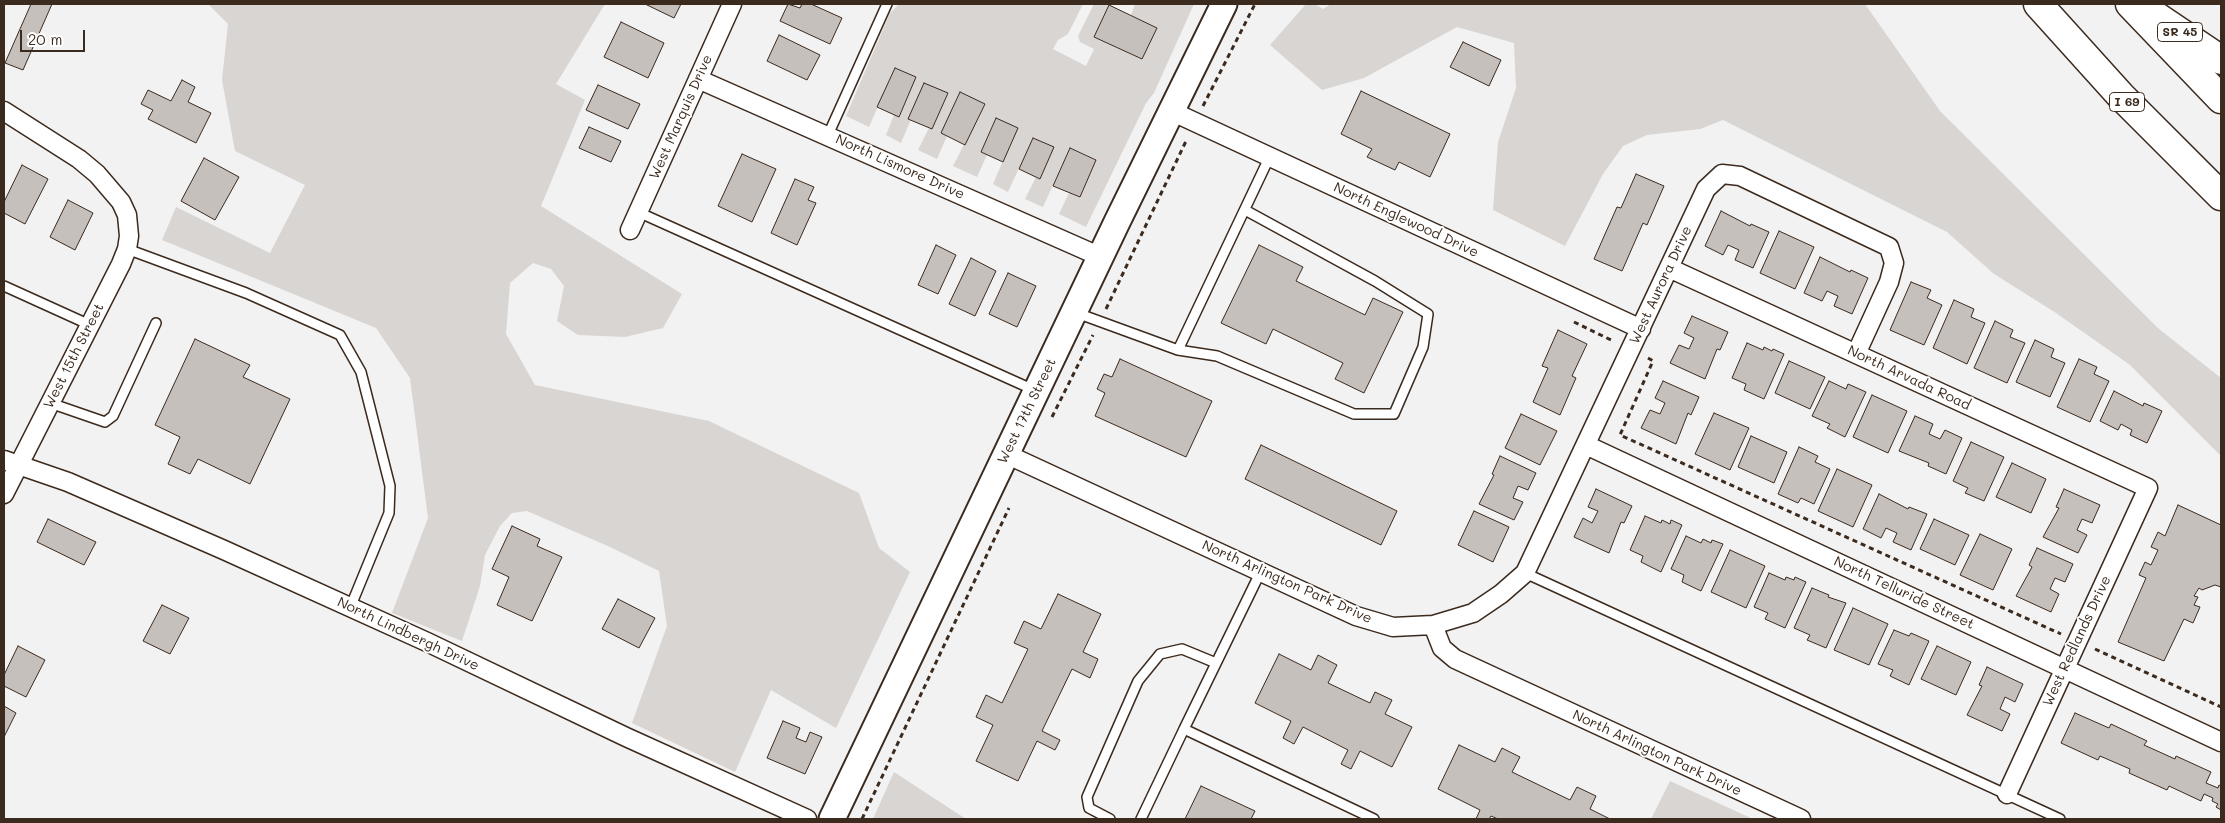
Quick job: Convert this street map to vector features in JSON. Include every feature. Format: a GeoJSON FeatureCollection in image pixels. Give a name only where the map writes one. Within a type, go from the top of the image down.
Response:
{"type":"FeatureCollection","features":[{"type":"Feature","properties":{"kind":"highway","name":"I 69"},"geometry":{"type":"LineString","coordinates":[[2038,4],[2121,96],[2221,196]]}},
{"type":"Feature","properties":{"kind":"highway"},"geometry":{"type":"LineString","coordinates":[[2130,4],[2221,99]]}},
{"type":"Feature","properties":{"kind":"highway","name":"SR 45"},"geometry":{"type":"LineString","coordinates":[[2138,4],[2221,60]]}},
{"type":"Feature","properties":{"kind":"main road","name":"West 17th Street"},"geometry":{"type":"LineString","coordinates":[[832,819],[1100,257],[1224,4]]}},
{"type":"Feature","properties":{"kind":"street","name":"West Marquis Drive"},"geometry":{"type":"LineString","coordinates":[[630,230],[732,4]]}},
{"type":"Feature","properties":{"kind":"street","name":"North Lismore Drive"},"geometry":{"type":"LineString","coordinates":[[698,79],[1100,257]]}},
{"type":"Feature","properties":{"kind":"street","name":"West 15th Street"},"geometry":{"type":"LineString","coordinates":[[4,111],[79,159],[97,174],[112,189],[127,215],[129,236],[127,249],[50,403],[11,463],[4,494]]}},
{"type":"Feature","properties":{"kind":"street","name":"North Englewood Drive"},"geometry":{"type":"LineString","coordinates":[[1171,111],[1641,329]]}},
{"type":"Feature","properties":{"kind":"street","name":"West Aurora Drive"},"geometry":{"type":"LineString","coordinates":[[1434,625],[1474,613],[1501,594],[1525,573],[1706,189],[1722,174],[1740,176],[1889,247],[1894,263],[1889,282],[1856,354]]}},
{"type":"Feature","properties":{"kind":"street","name":"North Arvada Road"},"geometry":{"type":"LineString","coordinates":[[1669,268],[2148,488]]}},
{"type":"Feature","properties":{"kind":"street","name":"North Telluride Street"},"geometry":{"type":"LineString","coordinates":[[1586,445],[2221,742]]}},
{"type":"Feature","properties":{"kind":"street","name":"North Arlington Park Drive"},"geometry":{"type":"LineString","coordinates":[[1006,454],[1375,623],[1393,627],[1434,625],[1442,648],[1455,659],[1801,819]]}},
{"type":"Feature","properties":{"kind":"street","name":"North Lindbergh Drive"},"geometry":{"type":"LineString","coordinates":[[11,463],[68,482],[350,608],[626,738],[807,819]]}},
{"type":"Feature","properties":{"kind":"street","name":"West Redlands Drive"},"geometry":{"type":"LineString","coordinates":[[2006,794],[2148,488]]}},
{"type":"Feature","properties":{"kind":"lane"},"geometry":{"type":"LineString","coordinates":[[828,135],[887,4]]}},
{"type":"Feature","properties":{"kind":"lane"},"geometry":{"type":"LineString","coordinates":[[1178,350],[1270,156]]}},
{"type":"Feature","properties":{"kind":"lane"},"geometry":{"type":"LineString","coordinates":[[1074,312],[1178,350],[1218,356],[1354,414],[1394,414],[1423,347],[1428,314],[1375,281],[1245,210]]}},
{"type":"Feature","properties":{"kind":"lane"},"geometry":{"type":"LineString","coordinates":[[638,212],[1036,391]]}},
{"type":"Feature","properties":{"kind":"lane"},"geometry":{"type":"LineString","coordinates":[[127,249],[246,293],[340,335],[361,372],[390,486],[389,513],[350,608]]}},
{"type":"Feature","properties":{"kind":"lane"},"geometry":{"type":"LineString","coordinates":[[4,286],[90,324]]}},
{"type":"Feature","properties":{"kind":"lane"},"geometry":{"type":"LineString","coordinates":[[50,403],[105,422],[113,416],[156,323]]}},
{"type":"Feature","properties":{"kind":"lane"},"geometry":{"type":"LineString","coordinates":[[1141,819],[1260,571]]}},
{"type":"Feature","properties":{"kind":"lane"},"geometry":{"type":"LineString","coordinates":[[1525,573],[2060,819]]}},
{"type":"Feature","properties":{"kind":"lane"},"geometry":{"type":"LineString","coordinates":[[1110,819],[1089,808],[1087,797],[1138,681],[1160,654],[1182,649],[1216,663]]}},
{"type":"Feature","properties":{"kind":"lane"},"geometry":{"type":"LineString","coordinates":[[1184,729],[1374,819]]}},
{"type":"Feature","properties":{"kind":"path"},"geometry":{"type":"LineString","coordinates":[[1201,110],[1255,4]]}},
{"type":"Feature","properties":{"kind":"path"},"geometry":{"type":"LineString","coordinates":[[1049,421],[1064,396],[1187,140]]}},
{"type":"Feature","properties":{"kind":"path"},"geometry":{"type":"LineString","coordinates":[[1653,361],[1620,435],[2055,631]]}},
{"type":"Feature","properties":{"kind":"path"},"geometry":{"type":"LineString","coordinates":[[862,819],[1013,499]]}},
{"type":"Feature","properties":{"kind":"path"},"geometry":{"type":"LineString","coordinates":[[2095,649],[2221,707]]}},
{"type":"Feature","properties":{"kind":"shaded area"},"geometry":{"type":"Polygon","coordinates":[[[208,4],[605,4],[556,84],[585,100],[541,206],[682,294],[663,328],[625,337],[578,335],[557,321],[564,286],[551,269],[533,263],[510,283],[506,334],[535,385],[709,421],[859,493],[879,548],[910,572],[836,728],[771,690],[735,772],[632,723],[667,626],[659,571],[610,547],[527,511],[512,513],[500,526],[485,555],[480,586],[462,641],[392,613],[428,518],[410,378],[376,328],[162,240],[176,207],[270,253],[305,185],[235,151],[222,80],[228,24],[208,4]]]}},
{"type":"Feature","properties":{"kind":"shaded area"},"geometry":{"type":"Polygon","coordinates":[[[899,4],[1083,4],[1068,34],[1058,40],[1053,49],[1086,66],[1094,49],[1080,42],[1078,36],[1094,4],[1109,5],[1094,37],[1141,59],[1157,28],[1131,15],[1135,4],[1194,4],[1154,93],[1146,103],[1086,227],[1059,214],[1069,193],[1080,197],[1096,159],[1070,148],[1043,207],[1025,199],[1036,177],[1040,179],[1053,147],[1033,138],[1008,192],[993,184],[1017,128],[995,119],[981,152],[987,155],[977,177],[953,166],[985,104],[960,93],[941,133],[947,136],[937,159],[918,150],[929,128],[932,129],[948,93],[911,119],[901,143],[886,135],[894,115],[899,117],[916,77],[895,68],[869,127],[846,116],[890,13],[899,4]]]}},
{"type":"Feature","properties":{"kind":"shaded area"},"geometry":{"type":"Polygon","coordinates":[[[1306,4],[1315,4],[1323,9],[1331,4],[1865,4],[1940,111],[2159,329],[2221,378],[2221,456],[2130,365],[2056,313],[1994,274],[1947,232],[1723,120],[1700,129],[1647,135],[1623,146],[1603,174],[1565,246],[1493,210],[1498,142],[1516,88],[1514,43],[1457,27],[1364,78],[1322,90],[1270,45],[1306,4]]]}},
{"type":"Feature","properties":{"kind":"shaded area"},"geometry":{"type":"Polygon","coordinates":[[[894,772],[966,819],[873,819],[894,772]]]}},
{"type":"Feature","properties":{"kind":"shaded area"},"geometry":{"type":"Polygon","coordinates":[[[1670,781],[1753,819],[1651,819],[1670,781]]]}},
{"type":"Feature","properties":{"kind":"building"},"geometry":{"type":"Polygon","coordinates":[[[31,4],[52,4],[23,70],[5,63],[31,4]]]}},
{"type":"Feature","properties":{"kind":"building"},"geometry":{"type":"Polygon","coordinates":[[[645,4],[681,4],[674,18],[645,4]]]}},
{"type":"Feature","properties":{"kind":"building"},"geometry":{"type":"Polygon","coordinates":[[[788,4],[800,8],[802,4],[811,4],[842,18],[830,44],[780,21],[788,4]]]}},
{"type":"Feature","properties":{"kind":"building"},"geometry":{"type":"Polygon","coordinates":[[[1109,5],[1157,28],[1142,59],[1094,37],[1109,5]]]}},
{"type":"Feature","properties":{"kind":"building"},"geometry":{"type":"Polygon","coordinates":[[[621,22],[664,43],[648,78],[604,57],[621,22]]]}},
{"type":"Feature","properties":{"kind":"building"},"geometry":{"type":"Polygon","coordinates":[[[779,35],[820,55],[807,80],[767,61],[779,35]]]}},
{"type":"Feature","properties":{"kind":"building"},"geometry":{"type":"Polygon","coordinates":[[[1463,42],[1501,60],[1489,86],[1450,67],[1463,42]]]}},
{"type":"Feature","properties":{"kind":"building"},"geometry":{"type":"Polygon","coordinates":[[[895,68],[916,77],[899,117],[877,107],[895,68]]]}},
{"type":"Feature","properties":{"kind":"building"},"geometry":{"type":"Polygon","coordinates":[[[182,80],[195,87],[188,102],[211,113],[196,143],[148,119],[153,110],[141,104],[148,90],[171,101],[182,80]]]}},
{"type":"Feature","properties":{"kind":"building"},"geometry":{"type":"Polygon","coordinates":[[[924,83],[948,93],[932,129],[908,119],[924,83]]]}},
{"type":"Feature","properties":{"kind":"building"},"geometry":{"type":"Polygon","coordinates":[[[598,85],[640,104],[628,129],[586,110],[598,85]]]}},
{"type":"Feature","properties":{"kind":"building"},"geometry":{"type":"Polygon","coordinates":[[[1361,91],[1450,134],[1430,177],[1399,162],[1395,170],[1367,157],[1372,149],[1341,134],[1361,91]]]}},
{"type":"Feature","properties":{"kind":"building"},"geometry":{"type":"Polygon","coordinates":[[[960,92],[985,104],[965,145],[941,133],[960,92]]]}},
{"type":"Feature","properties":{"kind":"building"},"geometry":{"type":"Polygon","coordinates":[[[996,118],[1018,128],[1003,162],[981,152],[996,118]]]}},
{"type":"Feature","properties":{"kind":"building"},"geometry":{"type":"Polygon","coordinates":[[[589,127],[621,141],[611,162],[579,148],[589,127]]]}},
{"type":"Feature","properties":{"kind":"building"},"geometry":{"type":"Polygon","coordinates":[[[1033,138],[1054,147],[1040,179],[1019,169],[1033,138]]]}},
{"type":"Feature","properties":{"kind":"building"},"geometry":{"type":"Polygon","coordinates":[[[1070,148],[1096,160],[1080,197],[1053,186],[1070,148]]]}},
{"type":"Feature","properties":{"kind":"building"},"geometry":{"type":"Polygon","coordinates":[[[742,154],[776,169],[752,222],[718,206],[742,154]]]}},
{"type":"Feature","properties":{"kind":"building"},"geometry":{"type":"Polygon","coordinates":[[[204,158],[239,177],[215,220],[181,201],[204,158]]]}},
{"type":"Feature","properties":{"kind":"building"},"geometry":{"type":"Polygon","coordinates":[[[22,165],[48,179],[25,224],[4,213],[4,202],[22,165]]]}},
{"type":"Feature","properties":{"kind":"building"},"geometry":{"type":"Polygon","coordinates":[[[1636,174],[1664,186],[1647,225],[1643,223],[1622,271],[1594,259],[1617,207],[1621,208],[1636,174]]]}},
{"type":"Feature","properties":{"kind":"building"},"geometry":{"type":"Polygon","coordinates":[[[795,179],[814,187],[808,200],[816,203],[797,245],[771,233],[795,179]]]}},
{"type":"Feature","properties":{"kind":"building"},"geometry":{"type":"Polygon","coordinates":[[[68,200],[93,213],[75,250],[50,237],[68,200]]]}},
{"type":"Feature","properties":{"kind":"building"},"geometry":{"type":"Polygon","coordinates":[[[1721,211],[1750,226],[1751,224],[1769,232],[1753,268],[1735,260],[1739,250],[1728,245],[1723,255],[1705,246],[1721,211]]]}},
{"type":"Feature","properties":{"kind":"building"},"geometry":{"type":"Polygon","coordinates":[[[1779,231],[1814,247],[1795,289],[1760,273],[1779,231]]]}},
{"type":"Feature","properties":{"kind":"building"},"geometry":{"type":"Polygon","coordinates":[[[936,245],[956,255],[938,294],[918,285],[936,245]]]}},
{"type":"Feature","properties":{"kind":"building"},"geometry":{"type":"Polygon","coordinates":[[[1259,245],[1303,267],[1296,281],[1365,315],[1373,298],[1403,312],[1364,393],[1335,379],[1343,363],[1273,329],[1266,344],[1221,323],[1259,245]]]}},
{"type":"Feature","properties":{"kind":"building"},"geometry":{"type":"Polygon","coordinates":[[[1820,257],[1850,272],[1851,270],[1868,278],[1852,314],[1834,306],[1838,296],[1827,291],[1822,301],[1804,293],[1820,257]]]}},
{"type":"Feature","properties":{"kind":"building"},"geometry":{"type":"Polygon","coordinates":[[[971,258],[996,271],[975,316],[949,304],[971,258]]]}},
{"type":"Feature","properties":{"kind":"building"},"geometry":{"type":"Polygon","coordinates":[[[1008,273],[1036,286],[1017,327],[989,314],[1008,273]]]}},
{"type":"Feature","properties":{"kind":"building"},"geometry":{"type":"Polygon","coordinates":[[[1911,282],[1931,290],[1927,298],[1942,305],[1924,345],[1890,330],[1911,282]]]}},
{"type":"Feature","properties":{"kind":"building"},"geometry":{"type":"Polygon","coordinates":[[[1954,300],[1974,309],[1971,317],[1985,323],[1967,364],[1933,348],[1954,300]]]}},
{"type":"Feature","properties":{"kind":"building"},"geometry":{"type":"Polygon","coordinates":[[[1692,316],[1728,332],[1720,350],[1717,349],[1705,379],[1670,363],[1679,345],[1689,349],[1694,338],[1684,333],[1692,316]]]}},
{"type":"Feature","properties":{"kind":"building"},"geometry":{"type":"Polygon","coordinates":[[[1995,321],[2013,330],[2010,337],[2025,343],[2007,383],[1974,368],[1995,321]]]}},
{"type":"Feature","properties":{"kind":"building"},"geometry":{"type":"Polygon","coordinates":[[[1558,330],[1587,344],[1572,376],[1576,378],[1560,415],[1533,402],[1548,368],[1542,366],[1558,330]]]}},
{"type":"Feature","properties":{"kind":"building"},"geometry":{"type":"Polygon","coordinates":[[[195,339],[250,365],[243,377],[290,399],[250,484],[198,459],[190,474],[168,464],[180,437],[155,425],[195,339]]]}},
{"type":"Feature","properties":{"kind":"building"},"geometry":{"type":"Polygon","coordinates":[[[2035,340],[2054,349],[2051,357],[2065,363],[2050,397],[2016,382],[2035,340]]]}},
{"type":"Feature","properties":{"kind":"building"},"geometry":{"type":"Polygon","coordinates":[[[1747,343],[1763,350],[1764,347],[1784,354],[1764,399],[1744,390],[1746,384],[1732,378],[1747,343]]]}},
{"type":"Feature","properties":{"kind":"building"},"geometry":{"type":"Polygon","coordinates":[[[1120,359],[1212,401],[1186,457],[1095,416],[1105,393],[1097,389],[1104,374],[1112,377],[1120,359]]]}},
{"type":"Feature","properties":{"kind":"building"},"geometry":{"type":"Polygon","coordinates":[[[2079,359],[2097,367],[2094,374],[2109,381],[2090,422],[2057,407],[2079,359]]]}},
{"type":"Feature","properties":{"kind":"building"},"geometry":{"type":"Polygon","coordinates":[[[1789,361],[1825,377],[1810,409],[1775,393],[1789,361]]]}},
{"type":"Feature","properties":{"kind":"building"},"geometry":{"type":"Polygon","coordinates":[[[1663,381],[1699,397],[1691,415],[1688,413],[1676,444],[1641,428],[1650,410],[1660,414],[1665,403],[1655,398],[1663,381]]]}},
{"type":"Feature","properties":{"kind":"building"},"geometry":{"type":"Polygon","coordinates":[[[1829,381],[1846,389],[1848,384],[1866,392],[1845,437],[1827,428],[1830,424],[1812,416],[1829,381]]]}},
{"type":"Feature","properties":{"kind":"building"},"geometry":{"type":"Polygon","coordinates":[[[2114,391],[2143,406],[2144,403],[2162,411],[2147,443],[2130,435],[2132,430],[2121,424],[2118,430],[2100,421],[2114,391]]]}},
{"type":"Feature","properties":{"kind":"building"},"geometry":{"type":"Polygon","coordinates":[[[1872,395],[1907,411],[1888,453],[1853,437],[1872,395]]]}},
{"type":"Feature","properties":{"kind":"building"},"geometry":{"type":"Polygon","coordinates":[[[1714,413],[1749,428],[1730,470],[1695,454],[1714,413]]]}},
{"type":"Feature","properties":{"kind":"building"},"geometry":{"type":"Polygon","coordinates":[[[1521,414],[1557,431],[1540,465],[1505,448],[1521,414]]]}},
{"type":"Feature","properties":{"kind":"building"},"geometry":{"type":"Polygon","coordinates":[[[1915,416],[1933,424],[1929,434],[1940,439],[1945,430],[1962,438],[1946,474],[1928,466],[1929,463],[1899,451],[1915,416]]]}},
{"type":"Feature","properties":{"kind":"building"},"geometry":{"type":"Polygon","coordinates":[[[1751,436],[1787,452],[1774,483],[1738,467],[1751,436]]]}},
{"type":"Feature","properties":{"kind":"building"},"geometry":{"type":"Polygon","coordinates":[[[1971,442],[2004,457],[1984,501],[1965,493],[1968,488],[1953,481],[1971,442]]]}},
{"type":"Feature","properties":{"kind":"building"},"geometry":{"type":"Polygon","coordinates":[[[1261,445],[1397,511],[1381,545],[1245,479],[1261,445]]]}},
{"type":"Feature","properties":{"kind":"building"},"geometry":{"type":"Polygon","coordinates":[[[1799,447],[1818,456],[1815,462],[1830,469],[1814,504],[1801,498],[1798,503],[1778,494],[1799,447]]]}},
{"type":"Feature","properties":{"kind":"building"},"geometry":{"type":"Polygon","coordinates":[[[1500,456],[1536,473],[1528,490],[1518,486],[1513,498],[1523,502],[1514,520],[1479,504],[1494,475],[1492,474],[1500,456]]]}},
{"type":"Feature","properties":{"kind":"building"},"geometry":{"type":"Polygon","coordinates":[[[2012,463],[2046,479],[2031,513],[1996,497],[2012,463]]]}},
{"type":"Feature","properties":{"kind":"building"},"geometry":{"type":"Polygon","coordinates":[[[1837,469],[1872,485],[1853,527],[1818,511],[1837,469]]]}},
{"type":"Feature","properties":{"kind":"building"},"geometry":{"type":"Polygon","coordinates":[[[1596,489],[1632,506],[1624,523],[1621,522],[1609,553],[1574,537],[1583,518],[1592,523],[1598,511],[1588,507],[1596,489]]]}},
{"type":"Feature","properties":{"kind":"building"},"geometry":{"type":"Polygon","coordinates":[[[2064,489],[2100,505],[2092,523],[2082,519],[2077,530],[2087,535],[2078,553],[2043,537],[2059,508],[2056,507],[2064,489]]]}},
{"type":"Feature","properties":{"kind":"building"},"geometry":{"type":"Polygon","coordinates":[[[1879,494],[1908,509],[1909,507],[1927,514],[1911,550],[1893,542],[1897,533],[1886,528],[1881,538],[1863,529],[1879,494]]]}},
{"type":"Feature","properties":{"kind":"building"},"geometry":{"type":"Polygon","coordinates":[[[2178,505],[2221,525],[2221,587],[2215,585],[2202,590],[2199,588],[2194,596],[2198,597],[2194,605],[2200,607],[2193,623],[2184,619],[2164,661],[2118,642],[2146,578],[2139,575],[2145,562],[2151,565],[2158,550],[2151,547],[2158,532],[2165,536],[2178,505]]]}},
{"type":"Feature","properties":{"kind":"building"},"geometry":{"type":"Polygon","coordinates":[[[1474,511],[1509,527],[1493,562],[1458,545],[1474,511]]]}},
{"type":"Feature","properties":{"kind":"building"},"geometry":{"type":"Polygon","coordinates":[[[1645,516],[1661,523],[1662,520],[1670,524],[1671,520],[1682,525],[1661,572],[1641,562],[1643,556],[1630,550],[1645,516]]]}},
{"type":"Feature","properties":{"kind":"building"},"geometry":{"type":"Polygon","coordinates":[[[48,519],[96,542],[84,565],[37,542],[48,519]]]}},
{"type":"Feature","properties":{"kind":"building"},"geometry":{"type":"Polygon","coordinates":[[[1934,519],[1969,535],[1955,565],[1920,549],[1934,519]]]}},
{"type":"Feature","properties":{"kind":"building"},"geometry":{"type":"Polygon","coordinates":[[[512,526],[540,539],[537,546],[562,557],[532,621],[497,605],[509,577],[492,569],[512,526]]]}},
{"type":"Feature","properties":{"kind":"building"},"geometry":{"type":"Polygon","coordinates":[[[1980,534],[2012,549],[1993,590],[1960,575],[1980,534]]]}},
{"type":"Feature","properties":{"kind":"building"},"geometry":{"type":"Polygon","coordinates":[[[1686,536],[1701,543],[1703,539],[1711,543],[1712,540],[1723,544],[1701,591],[1682,582],[1684,575],[1671,569],[1686,536]]]}},
{"type":"Feature","properties":{"kind":"building"},"geometry":{"type":"Polygon","coordinates":[[[2037,548],[2073,564],[2065,582],[2055,578],[2050,589],[2059,594],[2051,612],[2016,596],[2032,567],[2029,565],[2037,548]]]}},
{"type":"Feature","properties":{"kind":"building"},"geometry":{"type":"Polygon","coordinates":[[[1730,550],[1765,566],[1746,608],[1711,592],[1730,550]]]}},
{"type":"Feature","properties":{"kind":"building"},"geometry":{"type":"Polygon","coordinates":[[[1769,573],[1785,580],[1786,577],[1794,580],[1795,577],[1806,582],[1785,628],[1765,619],[1768,613],[1754,607],[1769,573]]]}},
{"type":"Feature","properties":{"kind":"building"},"geometry":{"type":"Polygon","coordinates":[[[1812,588],[1829,595],[1828,597],[1846,603],[1826,648],[1807,640],[1810,635],[1794,628],[1812,588]]]}},
{"type":"Feature","properties":{"kind":"building"},"geometry":{"type":"Polygon","coordinates":[[[1058,594],[1101,614],[1083,652],[1098,659],[1090,678],[1072,669],[1042,731],[1060,740],[1055,750],[1037,741],[1018,781],[976,761],[993,725],[976,717],[986,695],[1002,703],[1028,649],[1014,643],[1024,621],[1041,629],[1058,594]]]}},
{"type":"Feature","properties":{"kind":"building"},"geometry":{"type":"Polygon","coordinates":[[[618,599],[655,618],[639,648],[602,629],[618,599]]]}},
{"type":"Feature","properties":{"kind":"building"},"geometry":{"type":"Polygon","coordinates":[[[162,605],[189,618],[170,654],[143,641],[162,605]]]}},
{"type":"Feature","properties":{"kind":"building"},"geometry":{"type":"Polygon","coordinates":[[[1853,608],[1888,624],[1869,665],[1834,650],[1853,608]]]}},
{"type":"Feature","properties":{"kind":"building"},"geometry":{"type":"Polygon","coordinates":[[[1894,630],[1909,636],[1911,633],[1929,641],[1909,685],[1890,676],[1893,670],[1878,664],[1894,630]]]}},
{"type":"Feature","properties":{"kind":"building"},"geometry":{"type":"Polygon","coordinates":[[[18,646],[45,660],[26,697],[4,686],[4,675],[18,646]]]}},
{"type":"Feature","properties":{"kind":"building"},"geometry":{"type":"Polygon","coordinates":[[[1937,646],[1971,662],[1956,695],[1921,679],[1937,646]]]}},
{"type":"Feature","properties":{"kind":"building"},"geometry":{"type":"Polygon","coordinates":[[[1279,654],[1311,670],[1318,655],[1337,665],[1328,683],[1370,703],[1375,692],[1392,700],[1385,714],[1412,727],[1392,767],[1360,751],[1351,769],[1341,764],[1348,750],[1303,727],[1294,744],[1283,738],[1291,721],[1255,703],[1279,654]]]}},
{"type":"Feature","properties":{"kind":"building"},"geometry":{"type":"Polygon","coordinates":[[[1987,667],[2023,684],[2015,702],[2005,697],[2000,709],[2010,714],[2002,731],[1967,715],[1982,686],[1979,685],[1987,667]]]}},
{"type":"Feature","properties":{"kind":"building"},"geometry":{"type":"Polygon","coordinates":[[[4,706],[16,713],[4,737],[4,706]]]}},
{"type":"Feature","properties":{"kind":"building"},"geometry":{"type":"Polygon","coordinates":[[[2075,713],[2109,728],[2111,724],[2147,741],[2144,745],[2175,759],[2176,756],[2211,772],[2206,783],[2218,788],[2219,785],[2221,786],[2221,810],[2216,807],[2218,804],[2212,801],[2213,798],[2204,794],[2201,801],[2169,786],[2167,790],[2129,773],[2130,769],[2100,756],[2098,760],[2061,743],[2075,713]]]}},
{"type":"Feature","properties":{"kind":"building"},"geometry":{"type":"Polygon","coordinates":[[[783,721],[800,728],[796,738],[806,742],[810,732],[822,737],[805,774],[767,758],[783,721]]]}},
{"type":"Feature","properties":{"kind":"building"},"geometry":{"type":"Polygon","coordinates":[[[1459,745],[1495,762],[1502,748],[1520,757],[1512,772],[1570,800],[1577,787],[1596,796],[1590,809],[1610,819],[1498,819],[1491,816],[1489,819],[1476,819],[1480,810],[1438,789],[1459,745]]]}},
{"type":"Feature","properties":{"kind":"building"},"geometry":{"type":"Polygon","coordinates":[[[1201,786],[1255,811],[1251,819],[1185,819],[1201,786]]]}}]}
